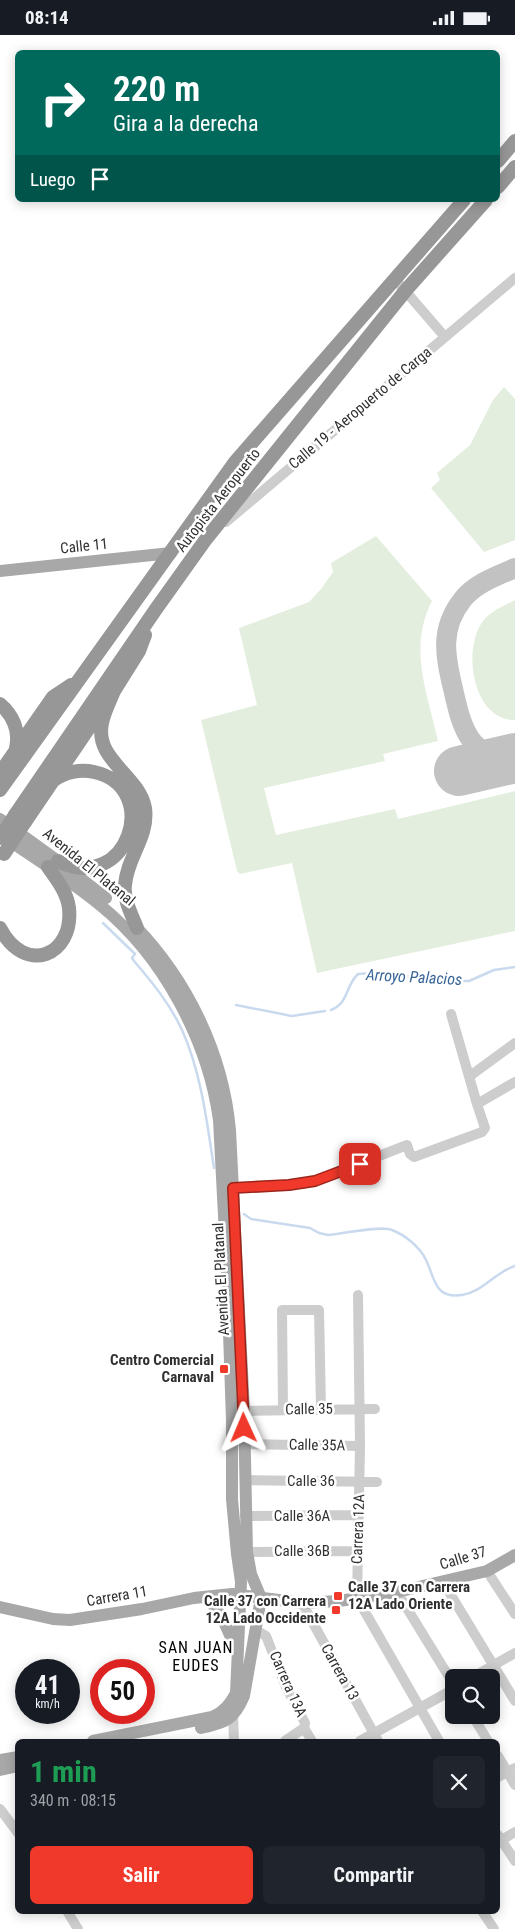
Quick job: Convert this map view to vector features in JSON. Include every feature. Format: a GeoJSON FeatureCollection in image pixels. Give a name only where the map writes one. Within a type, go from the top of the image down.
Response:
{"type":"FeatureCollection","features":[{"type":"Feature","properties":{"kind":"highway"},"geometry":{"type":"LineString","coordinates":[[500,159],[515,141]]}},
{"type":"Feature","properties":{"kind":"highway"},"geometry":{"type":"LineString","coordinates":[[500,185],[515,167]]}},
{"type":"Feature","properties":{"kind":"highway","name":"Autopista Aeropuerto"},"geometry":{"type":"LineString","coordinates":[[0,790],[235,462],[462,202]]}},
{"type":"Feature","properties":{"kind":"highway","name":"Autopista Aeropuerto"},"geometry":{"type":"LineString","coordinates":[[0,838],[20,818],[156,609],[206,539],[406,291],[484,202]]}},
{"type":"Feature","properties":{"kind":"highway"},"geometry":{"type":"LineString","coordinates":[[50,785],[139,651],[156,609]]}},
{"type":"Feature","properties":{"kind":"highway"},"geometry":{"type":"LineString","coordinates":[[0,773],[53,697],[78,680]]}},
{"type":"Feature","properties":{"kind":"highway"},"geometry":{"type":"LineString","coordinates":[[114,691],[102,724],[102,740],[114,764],[130,779],[138,792],[144,805],[146,819],[144,833],[124,885],[137,928]]}},
{"type":"Feature","properties":{"kind":"highway"},"geometry":{"type":"LineString","coordinates":[[0,704],[14,722],[17,735],[16,748]]}},
{"type":"Feature","properties":{"kind":"highway"},"geometry":{"type":"LineString","coordinates":[[0,928],[7,940],[21,953],[30,956],[40,956],[49,953],[56,947],[66,933],[69,908],[53,864],[87,868],[108,861],[124,846],[130,832],[132,818],[126,796],[117,784],[105,776],[90,771],[76,771],[61,775],[20,818],[2,857]]}},
{"type":"Feature","properties":{"kind":"main road","name":"Calle 11"},"geometry":{"type":"LineString","coordinates":[[0,571],[170,553]]}},
{"type":"Feature","properties":{"kind":"main road","name":"Avenida El Platanal"},"geometry":{"type":"LineString","coordinates":[[0,819],[101,905],[131,935],[163,975],[199,1041],[215,1095],[219,1119],[225,1249],[231,1276],[244,1411],[247,1552],[249,1565],[261,1598],[244,1696],[239,1708],[233,1715]]}},
{"type":"Feature","properties":{"kind":"main road","name":"Avenida El Platanal"},"geometry":{"type":"LineString","coordinates":[[0,834],[53,864],[108,900],[137,928],[162,958],[194,1007],[213,1053],[229,1115],[233,1188],[231,1276],[232,1499],[237,1554],[242,1582],[236,1693],[227,1708],[220,1714],[212,1717],[103,1739]]}},
{"type":"Feature","properties":{"kind":"main road","name":"Calle 37"},"geometry":{"type":"LineString","coordinates":[[241,1595],[302,1603],[339,1601],[397,1592],[487,1571],[515,1555]]}},
{"type":"Feature","properties":{"kind":"main road"},"geometry":{"type":"LineString","coordinates":[[249,1565],[263,1584],[284,1601]]}},
{"type":"Feature","properties":{"kind":"main road","name":"Carrera 11"},"geometry":{"type":"LineString","coordinates":[[0,1607],[54,1619],[70,1620],[207,1597],[241,1595]]}},
{"type":"Feature","properties":{"kind":"main road"},"geometry":{"type":"LineString","coordinates":[[207,1597],[222,1617],[239,1658]]}},
{"type":"Feature","properties":{"kind":"main road"},"geometry":{"type":"LineString","coordinates":[[143,1739],[222,1723],[233,1715]]}},
{"type":"Feature","properties":{"kind":"main road"},"geometry":{"type":"LineString","coordinates":[[0,1760],[15,1758]]}},
{"type":"Feature","properties":{"kind":"main road"},"geometry":{"type":"LineString","coordinates":[[0,1770],[15,1767]]}},
{"type":"Feature","properties":{"kind":"street","name":"Calle 19 - Aeropuerto de Carga"},"geometry":{"type":"LineString","coordinates":[[206,539],[515,278]]}},
{"type":"Feature","properties":{"kind":"street"},"geometry":{"type":"LineString","coordinates":[[395,279],[446,337]]}},
{"type":"Feature","properties":{"kind":"street"},"geometry":{"type":"LineString","coordinates":[[233,1188],[289,1185],[315,1181],[407,1145],[410,1154],[414,1157],[485,1130],[452,1014]]}},
{"type":"Feature","properties":{"kind":"street"},"geometry":{"type":"LineString","coordinates":[[470,1076],[515,1043]]}},
{"type":"Feature","properties":{"kind":"street"},"geometry":{"type":"LineString","coordinates":[[477,1104],[515,1082]]}},
{"type":"Feature","properties":{"kind":"street","name":"Carrera 12A"},"geometry":{"type":"LineString","coordinates":[[358,1295],[360,1481],[357,1598],[438,1739]]}},
{"type":"Feature","properties":{"kind":"street"},"geometry":{"type":"LineString","coordinates":[[283,1409],[282,1310],[319,1310],[321,1409]]}},
{"type":"Feature","properties":{"kind":"street","name":"Calle 35"},"geometry":{"type":"LineString","coordinates":[[244,1411],[375,1409]]}},
{"type":"Feature","properties":{"kind":"street","name":"Calle 35A"},"geometry":{"type":"LineString","coordinates":[[244,1444],[360,1446]]}},
{"type":"Feature","properties":{"kind":"street","name":"Calle 36"},"geometry":{"type":"LineString","coordinates":[[245,1480],[377,1482]]}},
{"type":"Feature","properties":{"kind":"street","name":"Calle 36A"},"geometry":{"type":"LineString","coordinates":[[245,1516],[358,1515]]}},
{"type":"Feature","properties":{"kind":"street","name":"Calle 36B"},"geometry":{"type":"LineString","coordinates":[[247,1552],[357,1551]]}},
{"type":"Feature","properties":{"kind":"street"},"geometry":{"type":"LineString","coordinates":[[487,1571],[515,1614]]}},
{"type":"Feature","properties":{"kind":"street"},"geometry":{"type":"LineString","coordinates":[[443,1581],[515,1701]]}},
{"type":"Feature","properties":{"kind":"street"},"geometry":{"type":"LineString","coordinates":[[397,1592],[445,1670]]}},
{"type":"Feature","properties":{"kind":"street","name":"Carrera 13"},"geometry":{"type":"LineString","coordinates":[[302,1603],[376,1737]]}},
{"type":"Feature","properties":{"kind":"street","name":"Carrera 13A"},"geometry":{"type":"LineString","coordinates":[[256,1630],[266,1636],[286,1687],[305,1723],[304,1728],[311,1739]]}},
{"type":"Feature","properties":{"kind":"street"},"geometry":{"type":"LineString","coordinates":[[487,1669],[515,1653]]}},
{"type":"Feature","properties":{"kind":"street"},"geometry":{"type":"LineString","coordinates":[[376,1737],[445,1694]]}},
{"type":"Feature","properties":{"kind":"street"},"geometry":{"type":"LineString","coordinates":[[233,1715],[234,1739]]}},
{"type":"Feature","properties":{"kind":"street"},"geometry":{"type":"LineString","coordinates":[[478,1724],[487,1739]]}},
{"type":"Feature","properties":{"kind":"street"},"geometry":{"type":"LineString","coordinates":[[288,1739],[304,1728]]}},
{"type":"Feature","properties":{"kind":"street"},"geometry":{"type":"LineString","coordinates":[[500,1758],[511,1770],[515,1785]]}},
{"type":"Feature","properties":{"kind":"street"},"geometry":{"type":"LineString","coordinates":[[0,1809],[15,1829]]}},
{"type":"Feature","properties":{"kind":"street"},"geometry":{"type":"LineString","coordinates":[[500,1839],[515,1832]]}},
{"type":"Feature","properties":{"kind":"street"},"geometry":{"type":"LineString","coordinates":[[500,1840],[515,1861]]}},
{"type":"Feature","properties":{"kind":"street"},"geometry":{"type":"LineString","coordinates":[[69,1914],[78,1929]]}},
{"type":"Feature","properties":{"kind":"street"},"geometry":{"type":"LineString","coordinates":[[484,1914],[494,1929]]}},
{"type":"Feature","properties":{"kind":"green space"},"geometry":{"type":"Polygon","coordinates":[[[504,387],[515,399],[515,540],[484,552],[431,488],[440,480],[437,473],[470,445],[493,400],[504,387]]]}},
{"type":"Feature","properties":{"kind":"green space"},"geometry":{"type":"Polygon","coordinates":[[[376,536],[432,601],[421,636],[420,653],[425,688],[438,741],[383,754],[385,761],[264,788],[276,835],[395,809],[398,819],[515,791],[515,931],[317,973],[292,863],[240,874],[237,871],[201,720],[257,705],[239,628],[309,602],[333,572],[331,563],[376,536]]]}},
{"type":"Feature","properties":{"kind":"green space"},"geometry":{"type":"Polygon","coordinates":[[[515,600],[515,720],[500,717],[489,709],[480,696],[475,681],[473,648],[477,633],[486,617],[515,600]]]}},
{"type":"Feature","properties":{"kind":"waterway"},"geometry":{"type":"LineString","coordinates":[[103,923],[135,954],[132,958],[166,1002],[182,1030],[199,1080],[214,1168]]}},
{"type":"Feature","properties":{"kind":"waterway","name":"Arroyo Palacios"},"geometry":{"type":"LineString","coordinates":[[331,1010],[341,1003],[358,974],[373,973],[469,981],[494,970],[515,967]]}},
{"type":"Feature","properties":{"kind":"waterway","name":"Arroyo Palacios"},"geometry":{"type":"LineString","coordinates":[[236,1005],[292,1016],[325,1011]]}},
{"type":"Feature","properties":{"kind":"waterway"},"geometry":{"type":"LineString","coordinates":[[244,1214],[251,1219],[310,1228],[328,1235],[371,1229],[392,1230],[407,1238],[416,1246],[426,1260],[437,1286],[446,1294],[462,1295],[469,1293],[515,1266]]}},
{"type":"Feature","properties":{"kind":"taxiway"},"geometry":{"type":"LineString","coordinates":[[515,568],[480,584],[468,593],[455,611],[450,622],[446,645],[457,706],[465,729],[471,739],[478,747],[488,753],[500,757],[515,757]]}},
{"type":"Feature","properties":{"kind":"runway"},"geometry":{"type":"LineString","coordinates":[[459,771],[515,758]]}},
{"type":"Feature","properties":{"kind":"place","name":"Centro Comercial Carnaval"},"geometry":{"type":"Point","coordinates":[224,1369]}},
{"type":"Feature","properties":{"kind":"place","name":"Calle 37 con Carrera 12A Lado Oriente"},"geometry":{"type":"Point","coordinates":[338,1596]}},
{"type":"Feature","properties":{"kind":"place","name":"Calle 37 con Carrera 12A Lado Occidente"},"geometry":{"type":"Point","coordinates":[336,1610]}},
{"type":"Feature","properties":{"kind":"district","name":"SAN JUAN EUDES"},"geometry":{"type":"Point","coordinates":[196,1656]}},
{"type":"Feature","properties":{"kind":"route"},"geometry":{"type":"LineString","coordinates":[[244,1428],[233,1188],[289,1185],[315,1181],[360,1164]]}}]}
